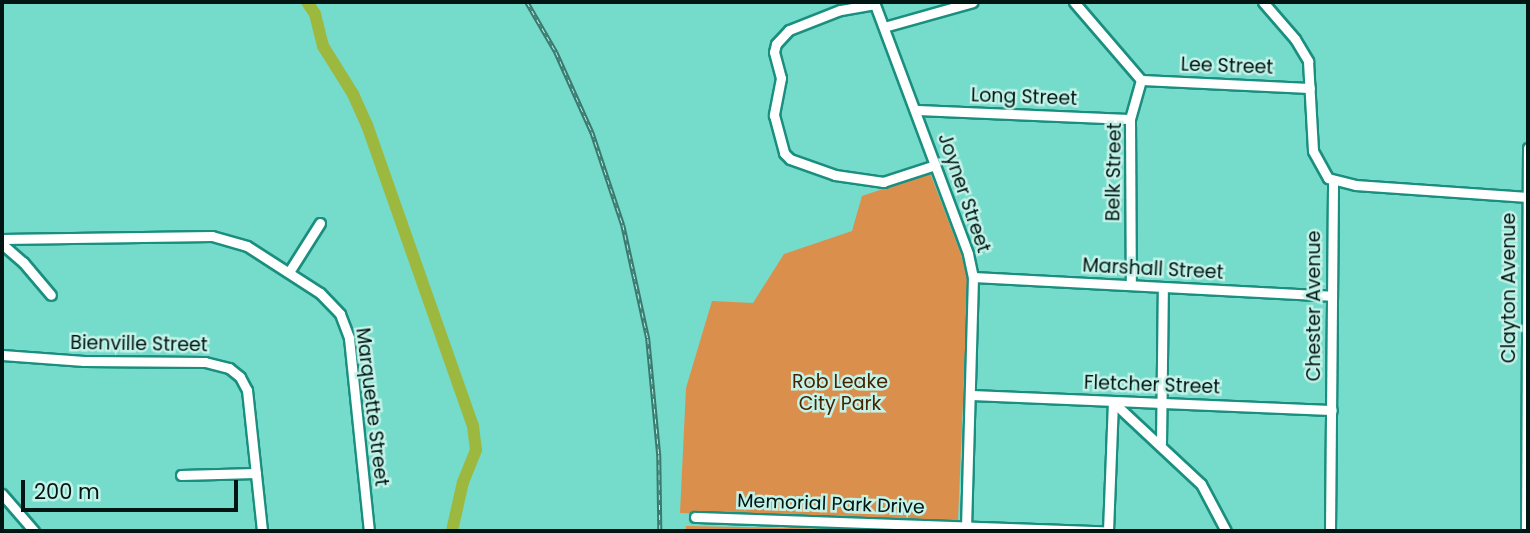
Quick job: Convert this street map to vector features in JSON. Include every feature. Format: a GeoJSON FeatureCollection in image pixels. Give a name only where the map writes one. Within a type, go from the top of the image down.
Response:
{"type":"FeatureCollection","features":[{"type":"Feature","properties":{"kind":"street"},"geometry":{"type":"LineString","coordinates":[[884,27],[973,2]]}},
{"type":"Feature","properties":{"kind":"street"},"geometry":{"type":"LineString","coordinates":[[1074,2],[1141,80]]}},
{"type":"Feature","properties":{"kind":"street"},"geometry":{"type":"LineString","coordinates":[[1264,2],[1305,54],[1314,157],[1333,181]]}},
{"type":"Feature","properties":{"kind":"street"},"geometry":{"type":"LineString","coordinates":[[875,3],[840,10],[789,30],[776,44],[774,52],[781,78],[774,115],[784,153],[790,159],[835,175],[883,182],[935,165]]}},
{"type":"Feature","properties":{"kind":"street","name":"Joyner Street"},"geometry":{"type":"LineString","coordinates":[[875,3],[916,110],[973,277],[966,529]]}},
{"type":"Feature","properties":{"kind":"street","name":"Lee Street"},"geometry":{"type":"LineString","coordinates":[[1141,80],[1310,88]]}},
{"type":"Feature","properties":{"kind":"street","name":"Belk Street"},"geometry":{"type":"LineString","coordinates":[[1131,285],[1130,119],[1141,80]]}},
{"type":"Feature","properties":{"kind":"street","name":"Long Street"},"geometry":{"type":"LineString","coordinates":[[916,110],[1130,119]]}},
{"type":"Feature","properties":{"kind":"street"},"geometry":{"type":"LineString","coordinates":[[1527,197],[1528,148]]}},
{"type":"Feature","properties":{"kind":"street","name":"Clayton Avenue"},"geometry":{"type":"LineString","coordinates":[[1333,181],[1527,197],[1526,531]]}},
{"type":"Feature","properties":{"kind":"street","name":"Chester Avenue"},"geometry":{"type":"LineString","coordinates":[[1330,531],[1333,181]]}},
{"type":"Feature","properties":{"kind":"street"},"geometry":{"type":"LineString","coordinates":[[289,272],[320,223]]}},
{"type":"Feature","properties":{"kind":"street","name":"Marquette Street"},"geometry":{"type":"LineString","coordinates":[[2,239],[212,236],[247,246],[328,299],[340,314],[347,330],[369,531]]}},
{"type":"Feature","properties":{"kind":"street"},"geometry":{"type":"LineString","coordinates":[[2,244],[23,262],[51,295]]}},
{"type":"Feature","properties":{"kind":"street","name":"Marshall Street"},"geometry":{"type":"LineString","coordinates":[[973,277],[1331,296]]}},
{"type":"Feature","properties":{"kind":"street"},"geometry":{"type":"LineString","coordinates":[[1161,443],[1163,287]]}},
{"type":"Feature","properties":{"kind":"street","name":"Bienville Street"},"geometry":{"type":"LineString","coordinates":[[2,355],[84,361],[205,362],[229,368],[240,377],[247,390],[262,531]]}},
{"type":"Feature","properties":{"kind":"street","name":"Fletcher Street"},"geometry":{"type":"LineString","coordinates":[[970,395],[1332,410]]}},
{"type":"Feature","properties":{"kind":"street"},"geometry":{"type":"LineString","coordinates":[[1113,402],[1161,443],[1201,484],[1226,531]]}},
{"type":"Feature","properties":{"kind":"street"},"geometry":{"type":"LineString","coordinates":[[1106,531],[1113,402]]}},
{"type":"Feature","properties":{"kind":"street"},"geometry":{"type":"LineString","coordinates":[[181,475],[256,473]]}},
{"type":"Feature","properties":{"kind":"street"},"geometry":{"type":"LineString","coordinates":[[2,494],[34,531]]}},
{"type":"Feature","properties":{"kind":"street","name":"Memorial Park Drive"},"geometry":{"type":"LineString","coordinates":[[695,517],[966,529],[1106,531]]}},
{"type":"Feature","properties":{"kind":"green space","name":"Rob Leake City Park"},"geometry":{"type":"Polygon","coordinates":[[[930,173],[961,254],[968,281],[958,521],[680,513],[686,388],[712,301],[753,303],[784,254],[852,231],[862,196],[930,173]]]}},
{"type":"Feature","properties":{"kind":"green space"},"geometry":{"type":"Polygon","coordinates":[[[686,526],[947,531],[686,531],[686,526]]]}},
{"type":"Feature","properties":{"kind":"waterway"},"geometry":{"type":"LineString","coordinates":[[307,2],[315,14],[323,46],[353,94],[367,125],[473,426],[476,450],[463,482],[452,531]]}},
{"type":"Feature","properties":{"kind":"railway"},"geometry":{"type":"LineString","coordinates":[[527,2],[556,52],[592,132],[623,225],[648,339],[659,455],[660,531]]}}]}
